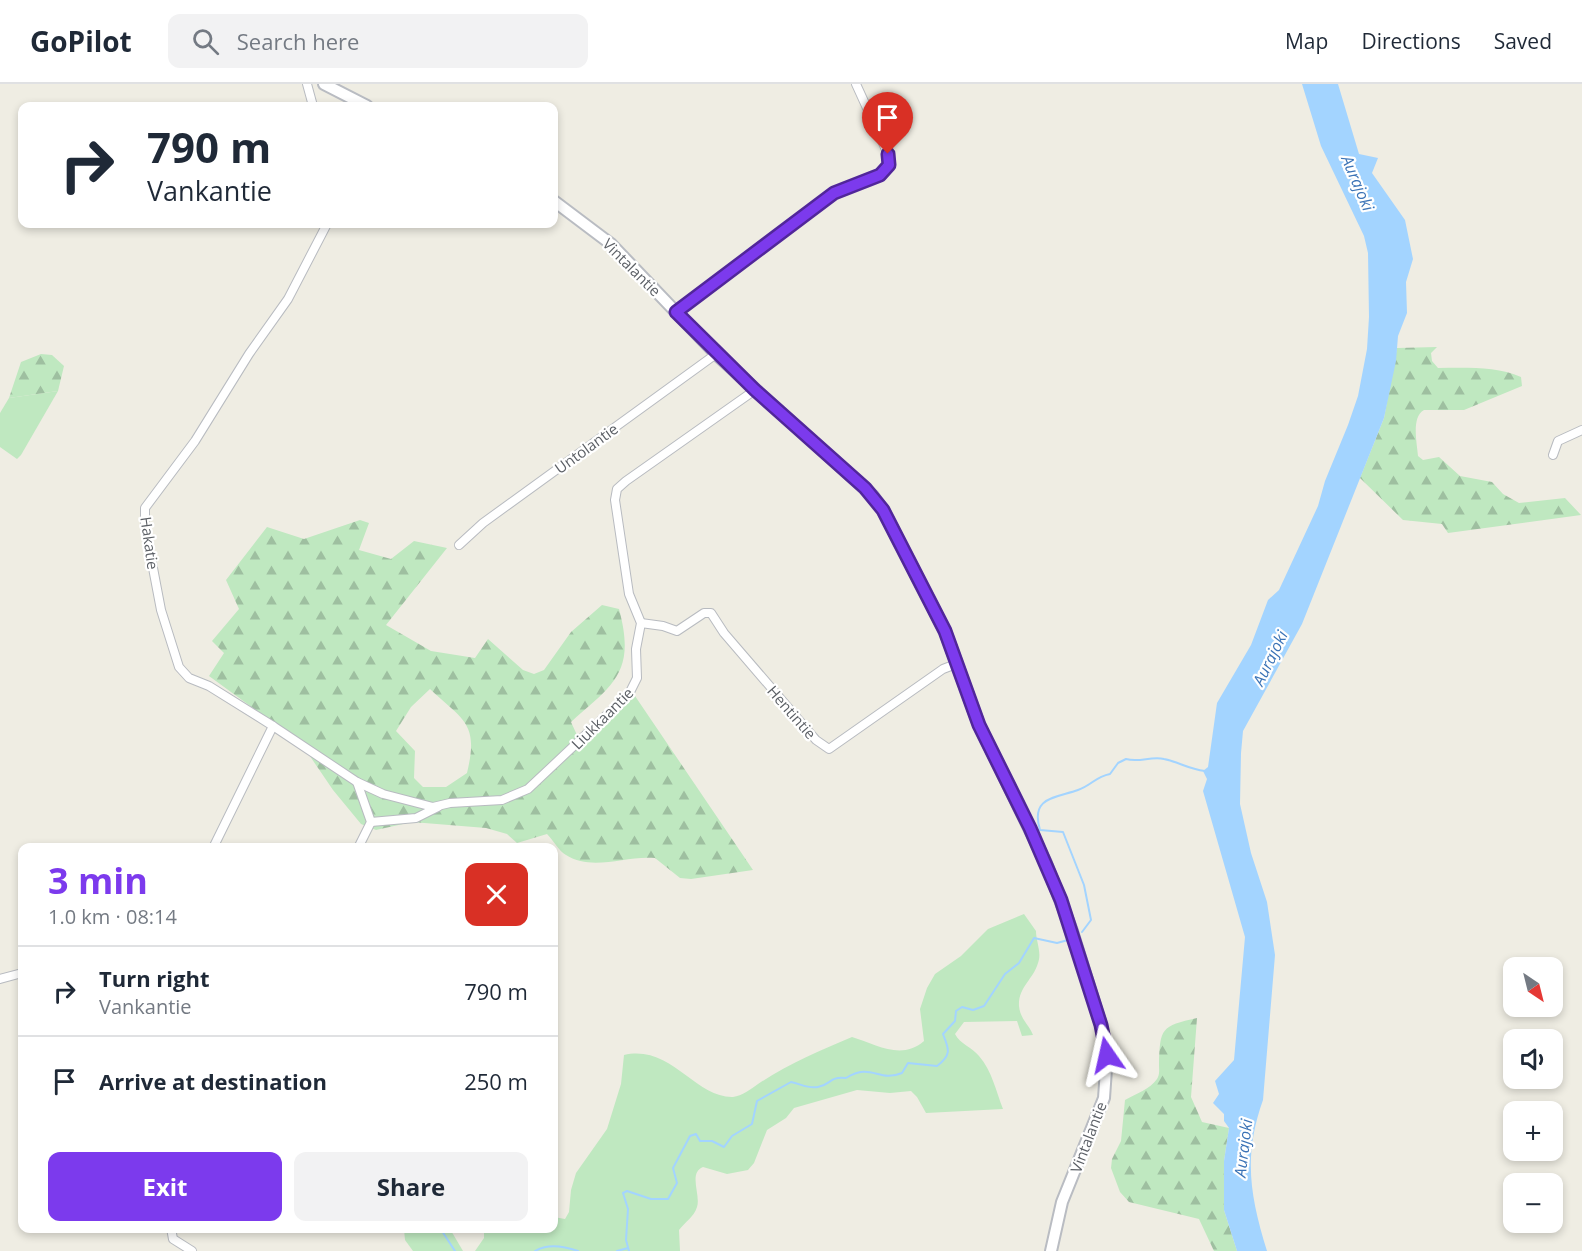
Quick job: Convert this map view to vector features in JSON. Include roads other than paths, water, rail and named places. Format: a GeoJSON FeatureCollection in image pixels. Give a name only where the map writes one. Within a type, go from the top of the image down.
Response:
{"type":"FeatureCollection","features":[{"type":"Feature","properties":{"kind":"street"},"geometry":{"type":"LineString","coordinates":[[307,84],[312,102]]}},
{"type":"Feature","properties":{"kind":"street"},"geometry":{"type":"LineString","coordinates":[[324,84],[359,102]]}},
{"type":"Feature","properties":{"kind":"street"},"geometry":{"type":"LineString","coordinates":[[676,312],[834,193],[880,175],[888,168],[888,154],[856,84]]}},
{"type":"Feature","properties":{"kind":"street","name":"Vintalantie"},"geometry":{"type":"LineString","coordinates":[[558,204],[611,244],[716,354],[865,488],[883,510],[935,610],[979,725],[1030,828],[1061,900],[1101,1025],[1107,1055],[1104,1098],[1062,1202],[1051,1251]]}},
{"type":"Feature","properties":{"kind":"street","name":"Hakatie"},"geometry":{"type":"LineString","coordinates":[[273,726],[224,694],[189,678],[178,667],[161,610],[145,526],[145,508],[195,441],[249,354],[288,299],[325,228]]}},
{"type":"Feature","properties":{"kind":"street","name":"Untolantie"},"geometry":{"type":"LineString","coordinates":[[459,545],[483,523],[716,354]]}},
{"type":"Feature","properties":{"kind":"street"},"geometry":{"type":"LineString","coordinates":[[641,623],[629,594],[615,500],[617,489],[755,390]]}},
{"type":"Feature","properties":{"kind":"street"},"geometry":{"type":"LineString","coordinates":[[1553,455],[1558,441],[1582,430]]}},
{"type":"Feature","properties":{"kind":"street","name":"Hentintie"},"geometry":{"type":"LineString","coordinates":[[641,623],[663,626],[677,631],[704,613],[711,613],[724,633],[816,740],[829,748],[943,669],[956,664]]}},
{"type":"Feature","properties":{"kind":"street","name":"Liukkaantie"},"geometry":{"type":"LineString","coordinates":[[273,726],[357,782],[412,803],[439,806],[502,800],[528,789],[540,780],[633,689],[637,678],[636,649],[641,623]]}},
{"type":"Feature","properties":{"kind":"street"},"geometry":{"type":"LineString","coordinates":[[215,843],[273,726]]}},
{"type":"Feature","properties":{"kind":"street"},"geometry":{"type":"LineString","coordinates":[[357,782],[370,822],[360,843]]}},
{"type":"Feature","properties":{"kind":"street"},"geometry":{"type":"LineString","coordinates":[[370,822],[416,818],[439,806]]}},
{"type":"Feature","properties":{"kind":"street"},"geometry":{"type":"LineString","coordinates":[[0,979],[18,975]]}},
{"type":"Feature","properties":{"kind":"street"},"geometry":{"type":"LineString","coordinates":[[172,1233],[173,1239],[192,1251]]}},
{"type":"Feature","properties":{"kind":"water","name":"Aurajoki"},"geometry":{"type":"Polygon","coordinates":[[[1302,84],[1338,84],[1359,154],[1378,158],[1372,173],[1405,220],[1413,259],[1406,282],[1407,313],[1398,336],[1396,361],[1384,418],[1302,624],[1243,731],[1240,804],[1251,853],[1267,902],[1275,955],[1263,1100],[1253,1139],[1251,1158],[1256,1212],[1267,1251],[1237,1251],[1224,1210],[1224,1161],[1229,1128],[1224,1121],[1224,1114],[1213,1103],[1219,1094],[1215,1081],[1234,1060],[1245,937],[1203,791],[1207,779],[1203,771],[1208,767],[1217,703],[1251,645],[1268,600],[1279,590],[1318,506],[1325,481],[1348,425],[1358,396],[1367,349],[1369,317],[1368,253],[1364,236],[1321,146],[1302,84]]]}},
{"type":"Feature","properties":{"kind":"waterway"},"geometry":{"type":"LineString","coordinates":[[1082,932],[1091,920],[1084,885],[1063,832],[1040,830],[1038,811],[1042,805],[1053,797],[1078,790],[1110,774],[1118,763],[1126,759],[1164,759],[1205,771]]}},
{"type":"Feature","properties":{"kind":"waterway"},"geometry":{"type":"LineString","coordinates":[[629,1251],[626,1240],[628,1209],[623,1193],[627,1191],[651,1199],[668,1199],[677,1183],[673,1168],[690,1136],[696,1134],[700,1141],[712,1141],[724,1147],[732,1136],[752,1124],[757,1101],[791,1082],[814,1087],[822,1086],[836,1078],[846,1078],[862,1072],[887,1076],[902,1073],[908,1063],[937,1066],[947,1055],[948,1048],[943,1034],[955,1021],[956,1011],[962,1007],[973,1010],[984,1006],[1005,974],[1019,963],[1034,938],[1057,943],[1068,940]]}},
{"type":"Feature","properties":{"kind":"waterway"},"geometry":{"type":"LineString","coordinates":[[443,1233],[455,1251]]}},
{"type":"Feature","properties":{"kind":"waterway"},"geometry":{"type":"LineString","coordinates":[[535,1251],[556,1246],[578,1251]]}},
{"type":"Feature","properties":{"kind":"waterway"},"geometry":{"type":"LineString","coordinates":[[617,1251],[628,1248]]}}]}
